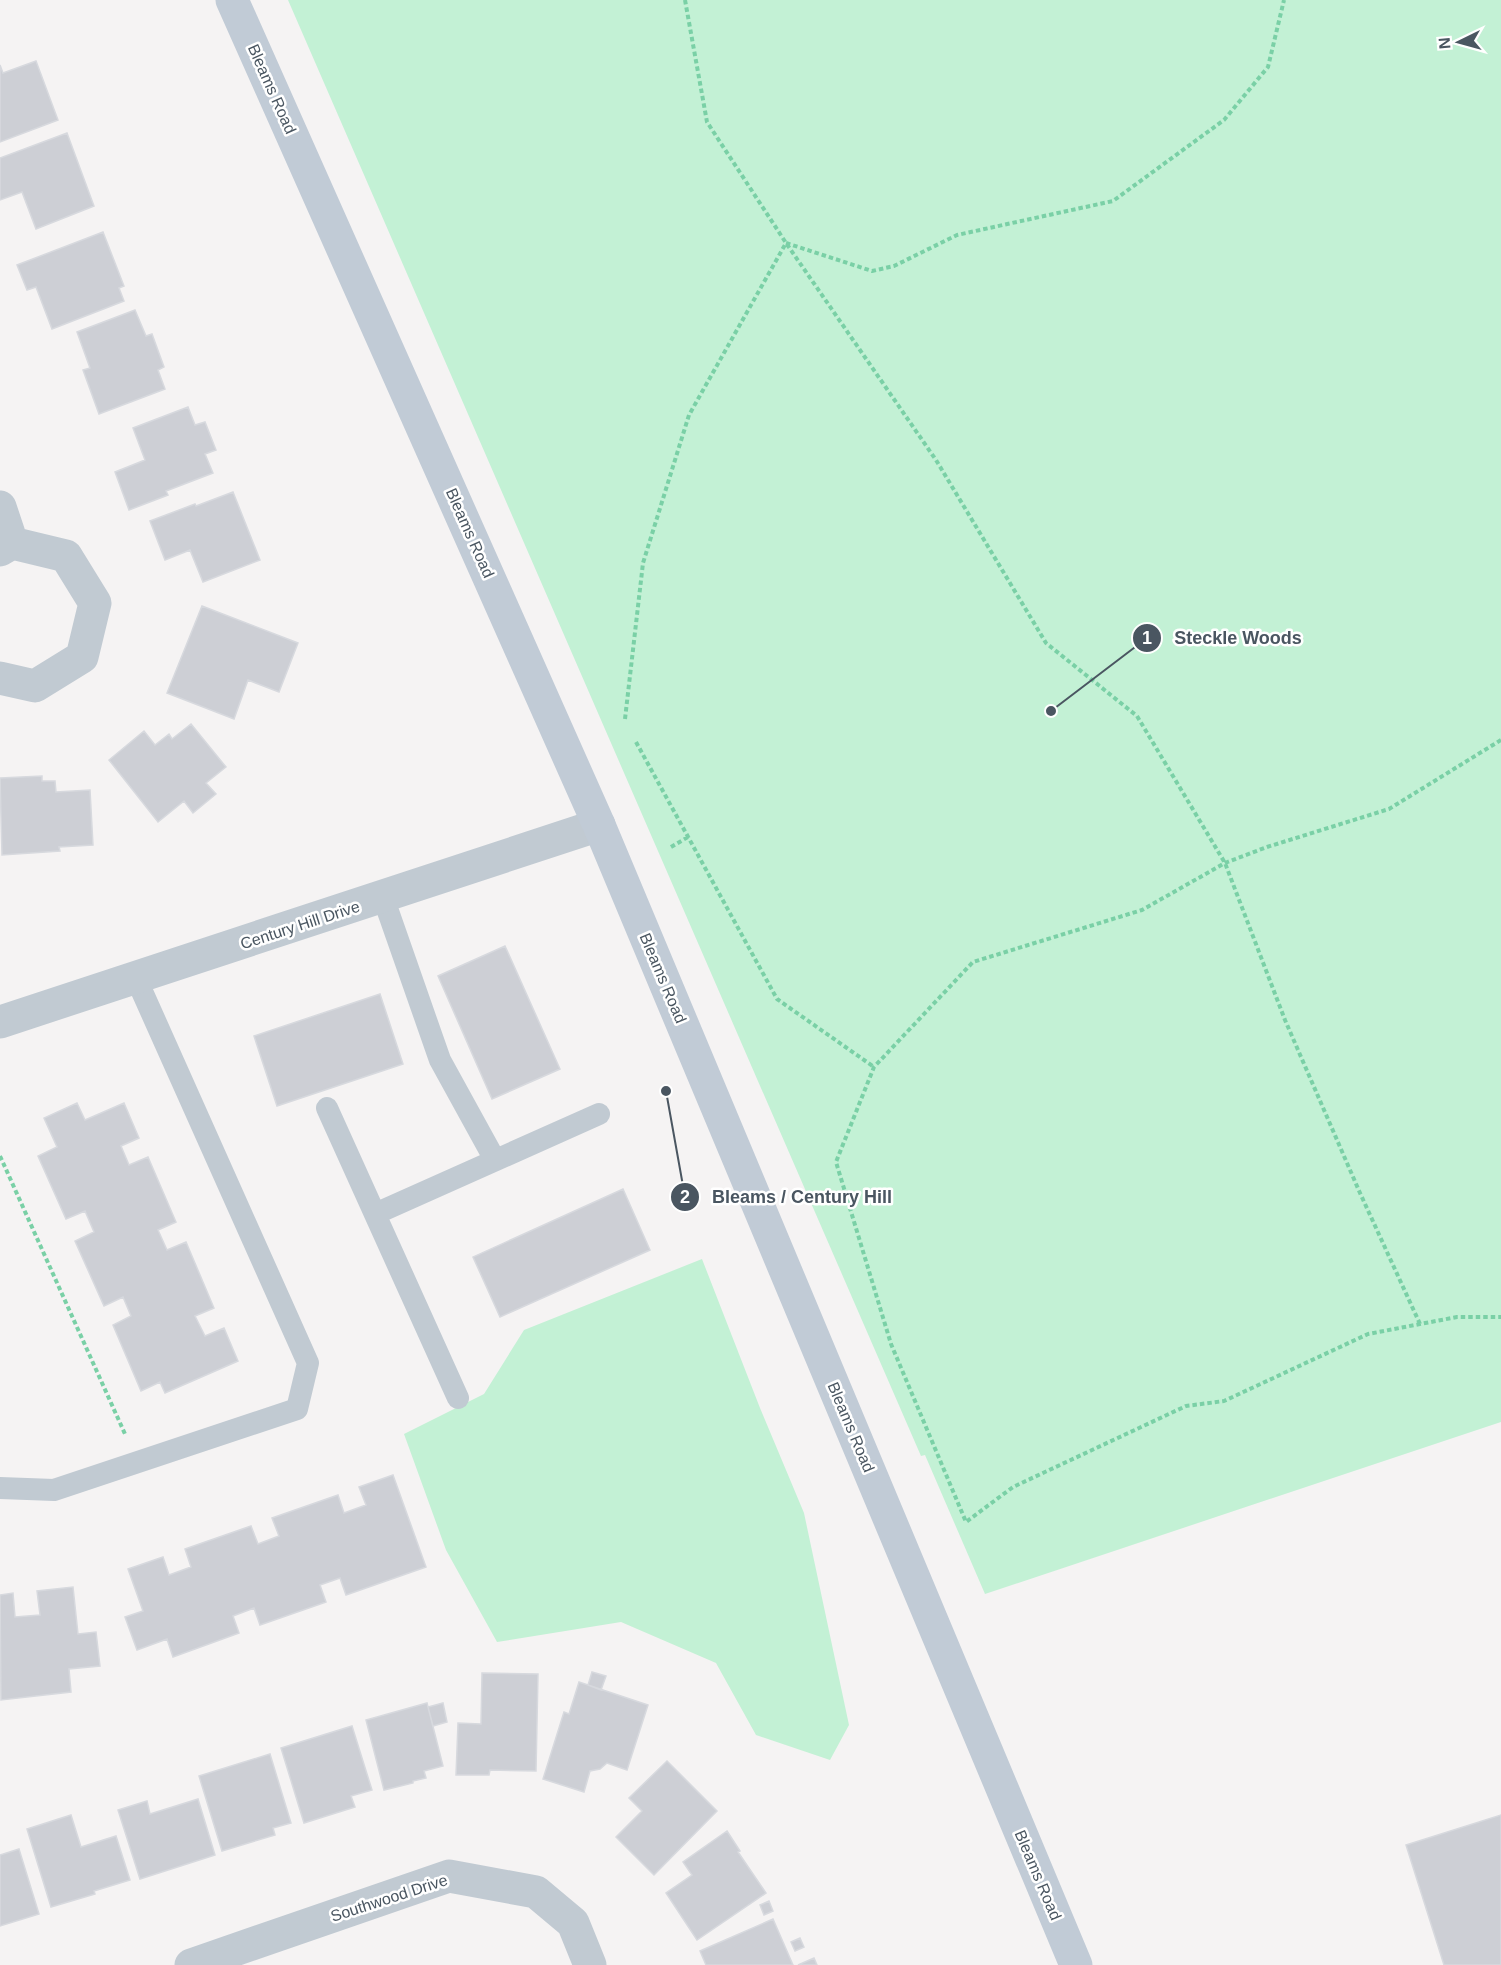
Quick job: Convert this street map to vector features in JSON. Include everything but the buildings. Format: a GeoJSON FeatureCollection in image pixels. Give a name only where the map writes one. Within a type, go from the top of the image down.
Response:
{"type":"FeatureCollection","features":[{"type":"Feature","properties":{"kind":"main road","name":"Bleams Road"},"geometry":{"type":"LineString","coordinates":[[232,0],[599,825],[1076,1965]]}},
{"type":"Feature","properties":{"kind":"street"},"geometry":{"type":"LineString","coordinates":[[0,507],[6,547],[66,556],[95,603],[82,657],[35,686],[0,678]]}},
{"type":"Feature","properties":{"kind":"street","name":"Century Hill Drive"},"geometry":{"type":"LineString","coordinates":[[0,1022],[599,825]]}},
{"type":"Feature","properties":{"kind":"street","name":"Southwood Drive"},"geometry":{"type":"LineString","coordinates":[[191,1965],[449,1876],[536,1892],[573,1923],[591,1965]]}},
{"type":"Feature","properties":{"kind":"lane"},"geometry":{"type":"LineString","coordinates":[[383,897],[440,1060],[495,1160]]}},
{"type":"Feature","properties":{"kind":"lane"},"geometry":{"type":"LineString","coordinates":[[0,1488],[54,1490],[297,1409],[308,1363],[136,978]]}},
{"type":"Feature","properties":{"kind":"lane"},"geometry":{"type":"LineString","coordinates":[[327,1108],[458,1398]]}},
{"type":"Feature","properties":{"kind":"lane"},"geometry":{"type":"LineString","coordinates":[[375,1214],[599,1114]]}},
{"type":"Feature","properties":{"kind":"path"},"geometry":{"type":"LineString","coordinates":[[685,0],[707,122],[786,243],[936,460],[1046,643],[1137,716],[1225,863],[1285,1020],[1419,1324]]}},
{"type":"Feature","properties":{"kind":"path"},"geometry":{"type":"LineString","coordinates":[[786,243],[872,271],[894,266],[957,235],[1113,201],[1224,120],[1268,67],[1284,0]]}},
{"type":"Feature","properties":{"kind":"path"},"geometry":{"type":"LineString","coordinates":[[625,719],[643,563],[689,415],[786,243]]}},
{"type":"Feature","properties":{"kind":"path"},"geometry":{"type":"LineString","coordinates":[[1501,740],[1389,809],[1267,847],[1225,863],[1142,910],[973,962],[874,1067],[836,1162],[891,1344],[966,1522],[1013,1487],[1186,1406],[1224,1401],[1368,1334],[1457,1317],[1501,1317]]}},
{"type":"Feature","properties":{"kind":"path"},"geometry":{"type":"LineString","coordinates":[[636,742],[777,999],[874,1067]]}},
{"type":"Feature","properties":{"kind":"path"},"geometry":{"type":"LineString","coordinates":[[671,847],[688,837]]}},
{"type":"Feature","properties":{"kind":"path"},"geometry":{"type":"LineString","coordinates":[[0,1156],[137,1462]]}},
{"type":"Feature","properties":{"kind":"green space"},"geometry":{"type":"Polygon","coordinates":[[[288,0],[1501,0],[1501,1422],[985,1594],[925,1455],[921,1456],[288,0]]]}},
{"type":"Feature","properties":{"kind":"green space"},"geometry":{"type":"Polygon","coordinates":[[[702,1259],[804,1513],[849,1725],[830,1760],[756,1735],[716,1663],[621,1622],[497,1642],[446,1550],[404,1434],[484,1394],[524,1330],[702,1259]]]}},
{"type":"Feature","properties":{"kind":"place","name":"Steckle Woods"},"geometry":{"type":"Point","coordinates":[1051,711]}},
{"type":"Feature","properties":{"kind":"place","name":"Bleams / Century Hill"},"geometry":{"type":"Point","coordinates":[666,1091]}}]}
